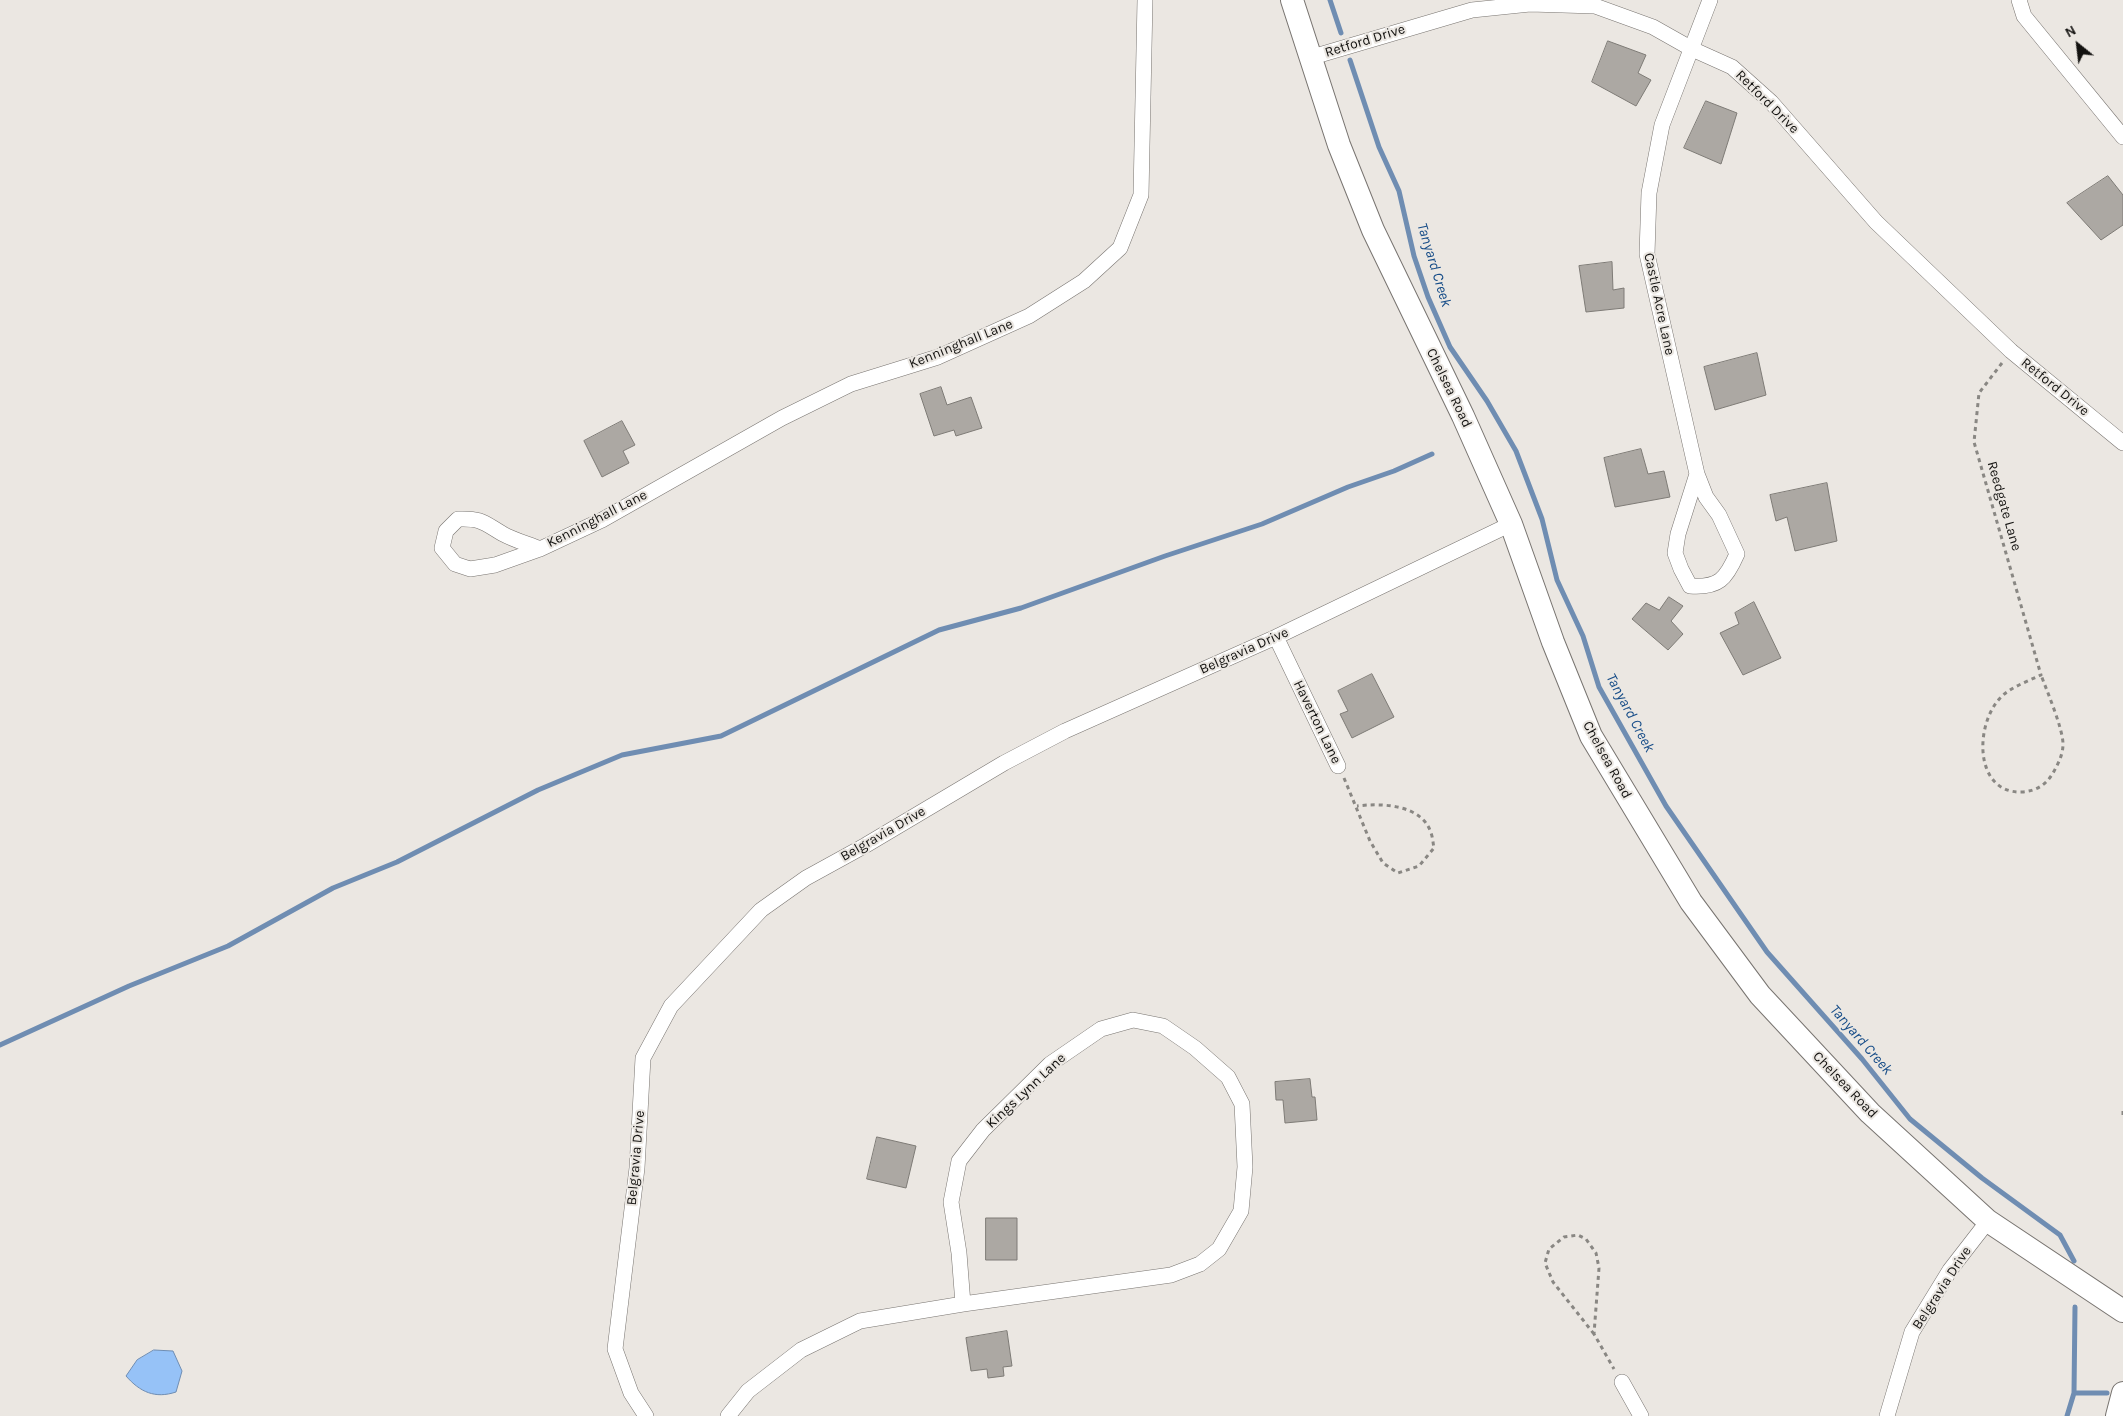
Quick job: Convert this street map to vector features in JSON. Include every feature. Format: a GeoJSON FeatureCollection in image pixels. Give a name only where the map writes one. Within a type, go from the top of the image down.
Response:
{"type":"FeatureCollection","features":[{"type":"Feature","properties":{"kind":"street","name":"Kenninghall Lane"},"geometry":{"type":"LineString","coordinates":[[540,549],[503,534],[488,523],[470,518],[458,519],[446,531],[442,548],[455,564],[470,569],[495,564],[540,549],[602,520],[782,418],[851,384],[938,357],[1029,316],[1084,281],[1120,248],[1141,195],[1145,0]]}},
{"type":"Feature","properties":{"kind":"street","name":"Chelsea Road"},"geometry":{"type":"LineString","coordinates":[[1292,0],[1309,58],[1339,145],[1373,230],[1463,416],[1511,524],[1553,642],[1591,736],[1691,902],[1760,994],[1870,1113],[1988,1221],[2123,1311]]}},
{"type":"Feature","properties":{"kind":"street","name":"Castle Acre Lane"},"geometry":{"type":"LineString","coordinates":[[1698,474],[1678,534],[1675,554],[1680,569],[1690,586],[1705,587],[1721,581],[1730,570],[1738,554],[1719,515],[1706,497],[1698,474],[1647,254],[1649,193],[1662,124],[1710,0]]}},
{"type":"Feature","properties":{"kind":"street"},"geometry":{"type":"LineString","coordinates":[[2018,0],[2024,16],[2123,137]]}},
{"type":"Feature","properties":{"kind":"street","name":"Retford Drive"},"geometry":{"type":"LineString","coordinates":[[1309,58],[1472,10],[1530,4],[1595,6],[1653,27],[1692,49],[1732,67],[1771,102],[1876,222],[2011,351],[2123,442]]}},
{"type":"Feature","properties":{"kind":"street","name":"Belgravia Drive"},"geometry":{"type":"LineString","coordinates":[[646,1416],[631,1394],[615,1349],[637,1168],[642,1058],[671,1006],[761,910],[806,878],[866,845],[1004,763],[1065,731],[1276,638],[1511,524]]}},
{"type":"Feature","properties":{"kind":"street","name":"Haverton Lane"},"geometry":{"type":"LineString","coordinates":[[1276,638],[1338,766]]}},
{"type":"Feature","properties":{"kind":"street","name":"Kings Lynn Lane"},"geometry":{"type":"LineString","coordinates":[[728,1416],[748,1391],[801,1350],[860,1321],[963,1304],[1171,1276],[1200,1264],[1219,1249],[1240,1211],[1245,1167],[1242,1104],[1228,1077],[1195,1048],[1163,1026],[1133,1020],[1101,1029],[1050,1064],[984,1130],[959,1161],[951,1202],[959,1253],[963,1304]]}},
{"type":"Feature","properties":{"kind":"street","name":"Belgravia Drive"},"geometry":{"type":"LineString","coordinates":[[1887,1416],[1912,1332],[1950,1270],[1988,1221]]}},
{"type":"Feature","properties":{"kind":"street"},"geometry":{"type":"LineString","coordinates":[[1622,1382],[1642,1416]]}},
{"type":"Feature","properties":{"kind":"street"},"geometry":{"type":"LineString","coordinates":[[2117,1416],[2123,1393]]}},
{"type":"Feature","properties":{"kind":"path","name":"Reedgate Lane"},"geometry":{"type":"LineString","coordinates":[[2011,351],[1980,393],[1974,442],[2041,675],[2063,744],[2060,759],[2048,781],[2033,791],[2012,792],[1994,781],[1984,764],[1983,745],[1988,716],[2006,693],[2041,675]]}},
{"type":"Feature","properties":{"kind":"path","name":"Haverton Lane"},"geometry":{"type":"LineString","coordinates":[[1338,766],[1357,806],[1370,841],[1383,863],[1398,873],[1419,866],[1434,848],[1431,832],[1418,816],[1396,806],[1376,804],[1357,806]]}},
{"type":"Feature","properties":{"kind":"path"},"geometry":{"type":"LineString","coordinates":[[1594,1334],[1599,1268],[1596,1253],[1586,1239],[1578,1235],[1564,1237],[1549,1249],[1546,1263],[1553,1282],[1594,1334],[1622,1382]]}},
{"type":"Feature","properties":{"kind":"water"},"geometry":{"type":"Polygon","coordinates":[[[154,1350],[173,1351],[182,1371],[176,1392],[161,1395],[148,1393],[131,1382],[126,1376],[137,1360],[154,1350]]]}},
{"type":"Feature","properties":{"kind":"building"},"geometry":{"type":"Polygon","coordinates":[[[1608,41],[1646,55],[1638,73],[1651,80],[1636,106],[1592,82],[1608,41]]]}},
{"type":"Feature","properties":{"kind":"building"},"geometry":{"type":"Polygon","coordinates":[[[1706,101],[1737,113],[1721,164],[1684,148],[1706,101]]]}},
{"type":"Feature","properties":{"kind":"building"},"geometry":{"type":"Polygon","coordinates":[[[2108,176],[2123,195],[2123,225],[2101,240],[2067,203],[2108,176]]]}},
{"type":"Feature","properties":{"kind":"building"},"geometry":{"type":"Polygon","coordinates":[[[1612,262],[1613,290],[1624,288],[1624,308],[1586,312],[1579,266],[1612,262]]]}},
{"type":"Feature","properties":{"kind":"building"},"geometry":{"type":"Polygon","coordinates":[[[1757,353],[1766,395],[1715,410],[1704,367],[1757,353]]]}},
{"type":"Feature","properties":{"kind":"building"},"geometry":{"type":"Polygon","coordinates":[[[941,387],[947,405],[971,397],[982,428],[956,436],[954,430],[934,436],[920,394],[941,387]]]}},
{"type":"Feature","properties":{"kind":"building"},"geometry":{"type":"Polygon","coordinates":[[[622,421],[635,445],[623,451],[629,463],[602,477],[584,441],[622,421]]]}},
{"type":"Feature","properties":{"kind":"building"},"geometry":{"type":"Polygon","coordinates":[[[1641,449],[1648,474],[1664,471],[1670,497],[1615,507],[1604,458],[1641,449]]]}},
{"type":"Feature","properties":{"kind":"building"},"geometry":{"type":"Polygon","coordinates":[[[1827,483],[1837,541],[1795,551],[1787,517],[1776,521],[1770,495],[1827,483]]]}},
{"type":"Feature","properties":{"kind":"building"},"geometry":{"type":"Polygon","coordinates":[[[1669,597],[1683,606],[1671,621],[1683,634],[1668,650],[1632,619],[1646,603],[1659,610],[1669,597]]]}},
{"type":"Feature","properties":{"kind":"building"},"geometry":{"type":"Polygon","coordinates":[[[1754,602],[1781,658],[1743,675],[1720,633],[1739,624],[1735,613],[1754,602]]]}},
{"type":"Feature","properties":{"kind":"building"},"geometry":{"type":"Polygon","coordinates":[[[1372,674],[1394,717],[1352,738],[1340,714],[1348,711],[1338,691],[1372,674]]]}},
{"type":"Feature","properties":{"kind":"building"},"geometry":{"type":"Polygon","coordinates":[[[1310,1079],[1312,1097],[1315,1097],[1317,1120],[1285,1123],[1283,1100],[1276,1100],[1275,1082],[1310,1079]]]}},
{"type":"Feature","properties":{"kind":"building"},"geometry":{"type":"Polygon","coordinates":[[[877,1137],[916,1146],[906,1188],[867,1179],[877,1137]]]}},
{"type":"Feature","properties":{"kind":"building"},"geometry":{"type":"Polygon","coordinates":[[[986,1218],[1017,1218],[1017,1260],[986,1260],[986,1218]]]}},
{"type":"Feature","properties":{"kind":"building"},"geometry":{"type":"Polygon","coordinates":[[[1007,1331],[1012,1366],[1003,1367],[1004,1376],[988,1378],[987,1369],[971,1371],[966,1338],[1007,1331]]]}},
{"type":"Feature","properties":{"kind":"waterway","name":"Tanyard Creek"},"geometry":{"type":"LineString","coordinates":[[1330,0],[1341,33]]}},
{"type":"Feature","properties":{"kind":"waterway","name":"Tanyard Creek"},"geometry":{"type":"LineString","coordinates":[[1350,60],[1379,147],[1399,191],[1414,256],[1428,297],[1450,347],[1487,401],[1516,451],[1542,519],[1557,580],[1583,636],[1599,687],[1666,806],[1767,952],[1862,1059],[1910,1119],[1982,1178],[2060,1235],[2074,1261]]}},
{"type":"Feature","properties":{"kind":"waterway"},"geometry":{"type":"LineString","coordinates":[[0,1045],[129,986],[228,946],[333,888],[397,862],[538,790],[622,755],[721,736],[939,630],[1021,608],[1165,556],[1262,524],[1432,454]]}},
{"type":"Feature","properties":{"kind":"waterway","name":"Tanyard Creek"},"geometry":{"type":"LineString","coordinates":[[2067,1416],[2074,1393],[2075,1307]]}},
{"type":"Feature","properties":{"kind":"waterway"},"geometry":{"type":"LineString","coordinates":[[2074,1393],[2107,1393]]}}]}
